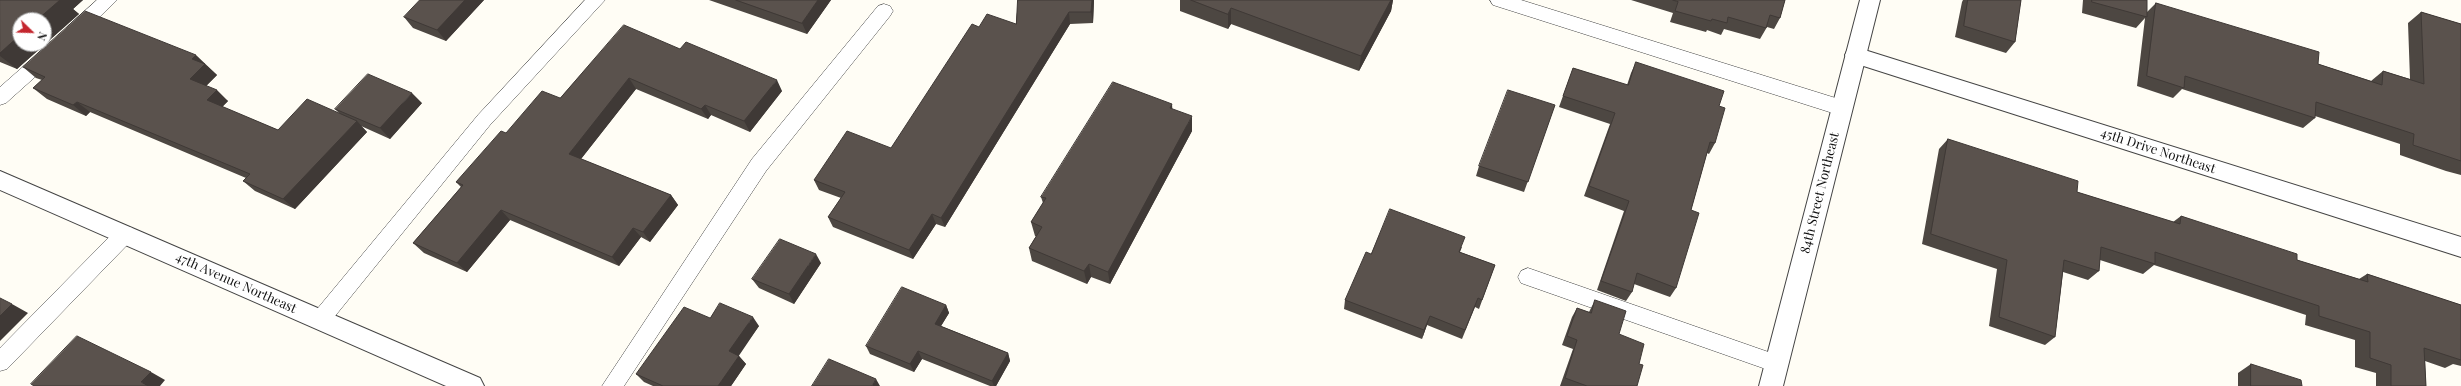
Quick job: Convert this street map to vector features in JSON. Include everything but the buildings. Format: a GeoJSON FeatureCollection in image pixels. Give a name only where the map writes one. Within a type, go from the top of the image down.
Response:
{"type":"FeatureCollection","features":[{"type":"Feature","properties":{"kind":"street","name":"84th Street Northeast"},"geometry":{"type":"LineString","coordinates":[[1771,386],[1870,0]]}},
{"type":"Feature","properties":{"kind":"street","name":"45th Drive Northeast"},"geometry":{"type":"LineString","coordinates":[[1856,55],[2461,247]]}},
{"type":"Feature","properties":{"kind":"street","name":"47th Avenue Northeast"},"geometry":{"type":"LineString","coordinates":[[0,180],[466,385]]}},
{"type":"Feature","properties":{"kind":"lane"},"geometry":{"type":"LineString","coordinates":[[0,98],[108,0]]}},
{"type":"Feature","properties":{"kind":"lane"},"geometry":{"type":"LineString","coordinates":[[320,320],[484,120],[596,0]]}},
{"type":"Feature","properties":{"kind":"lane"},"geometry":{"type":"LineString","coordinates":[[1499,0],[1842,108]]}},
{"type":"Feature","properties":{"kind":"lane"},"geometry":{"type":"LineString","coordinates":[[612,386],[760,165],[884,11]]}},
{"type":"Feature","properties":{"kind":"lane"},"geometry":{"type":"LineString","coordinates":[[0,362],[125,234]]}},
{"type":"Feature","properties":{"kind":"lane"},"geometry":{"type":"LineString","coordinates":[[1528,278],[1777,364]]}}]}
